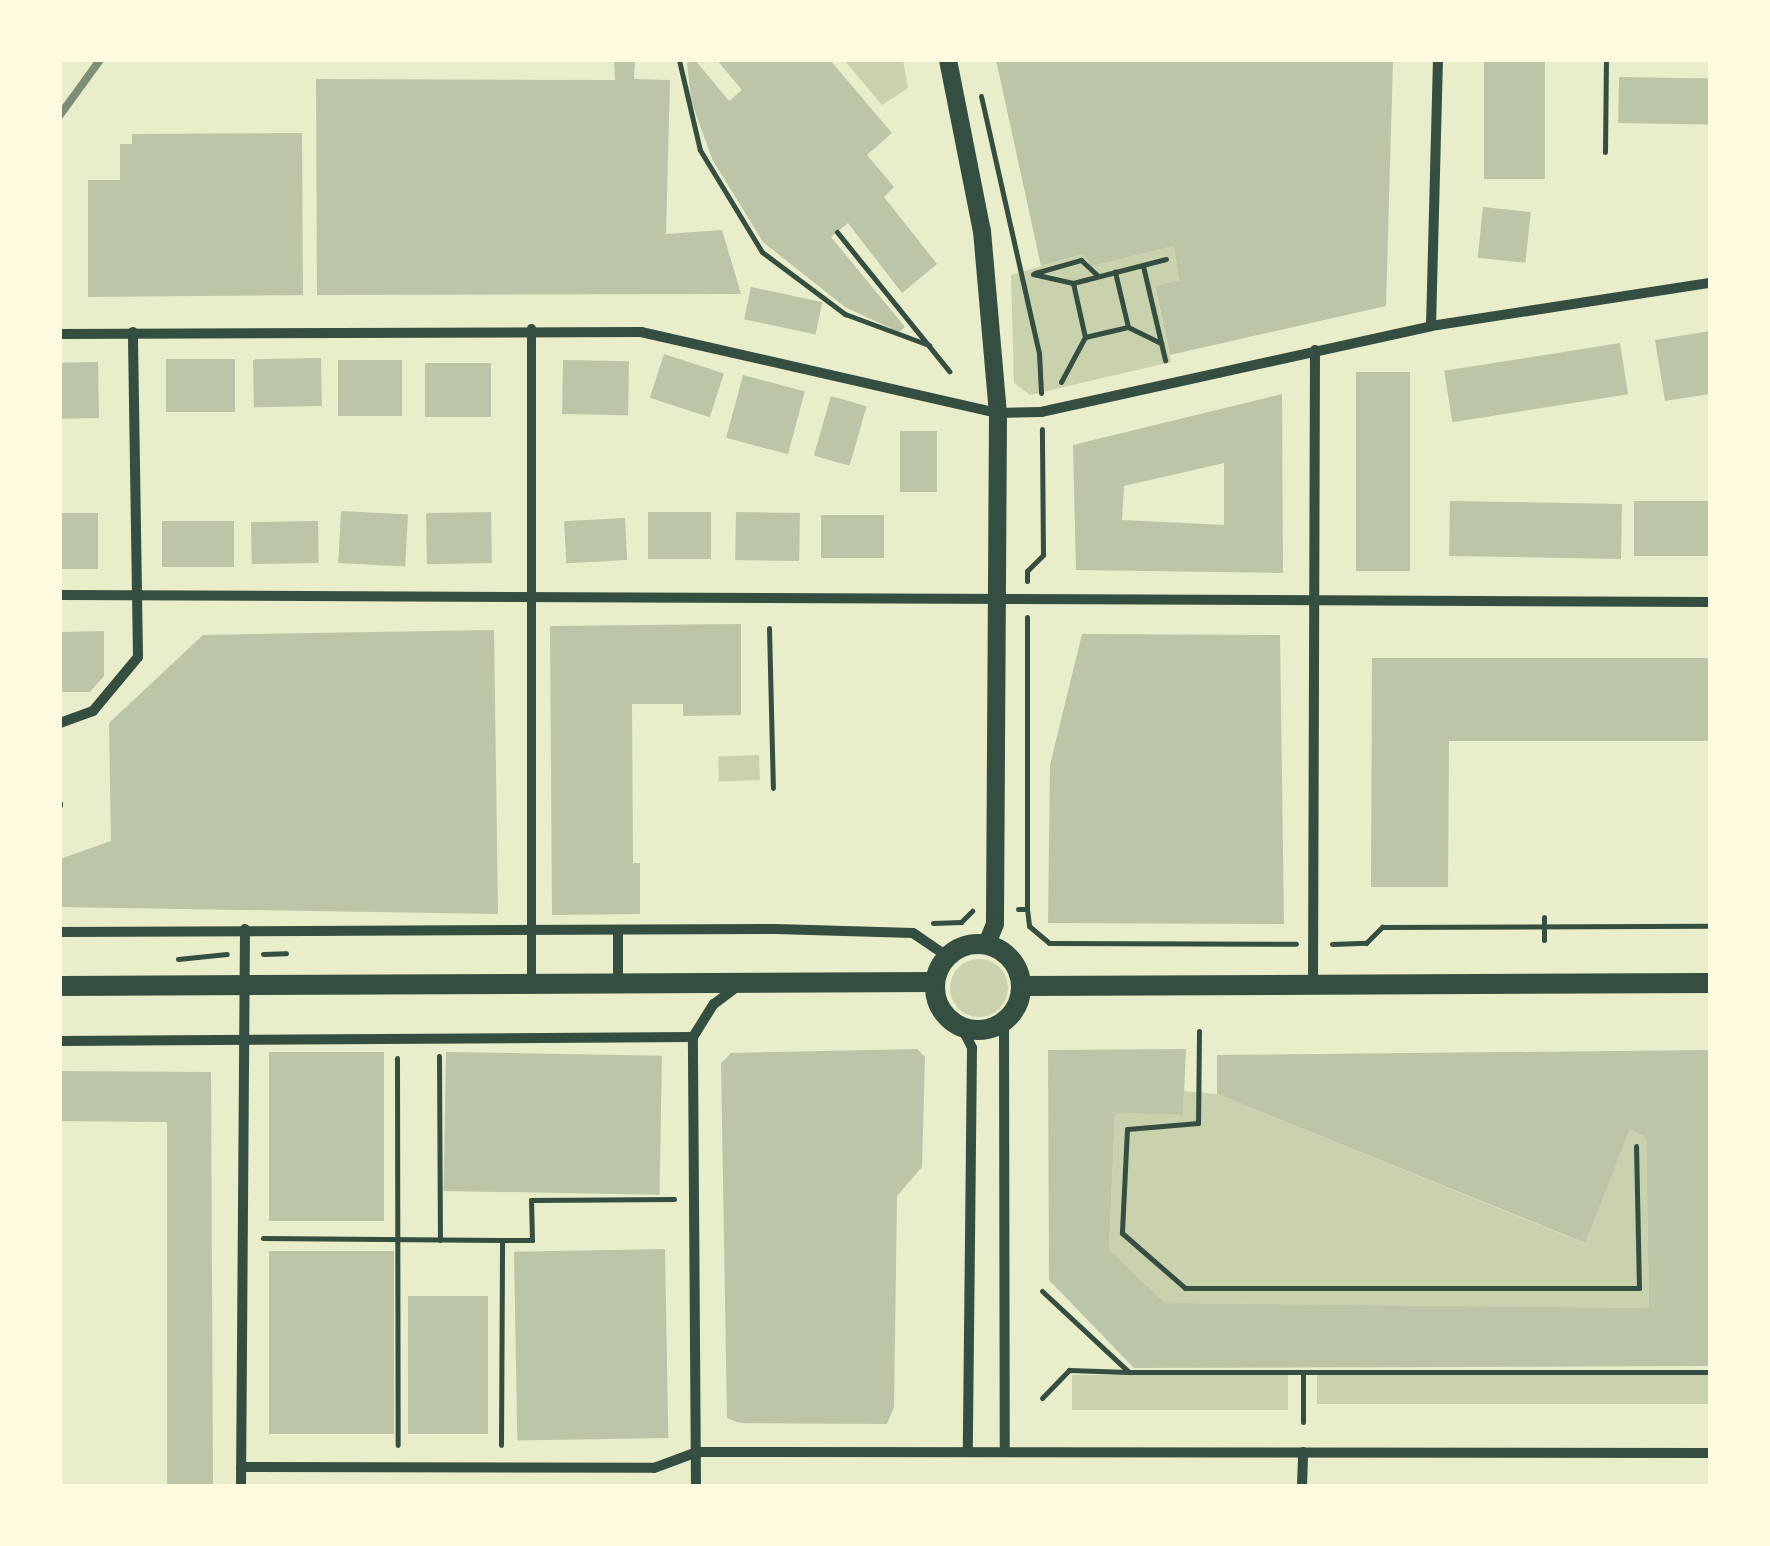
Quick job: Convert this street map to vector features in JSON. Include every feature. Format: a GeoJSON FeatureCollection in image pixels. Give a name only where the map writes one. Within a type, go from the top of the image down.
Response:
{"type":"FeatureCollection","features":[{"type":"Feature","properties":{"kind":"main road"},"geometry":{"type":"LineString","coordinates":[[987,944],[1012,959],[1022,986],[1004,1023],[962,1028],[941,1010],[935,982],[948,956],[987,944]]}},
{"type":"Feature","properties":{"kind":"main road"},"geometry":{"type":"LineString","coordinates":[[60,986],[935,982]]}},
{"type":"Feature","properties":{"kind":"main road"},"geometry":{"type":"LineString","coordinates":[[1022,986],[1710,983]]}},
{"type":"Feature","properties":{"kind":"street"},"geometry":{"type":"LineString","coordinates":[[948,60],[982,231],[998,413],[995,924],[987,944]]}},
{"type":"Feature","properties":{"kind":"street"},"geometry":{"type":"LineString","coordinates":[[1432,326],[1438,60]]}},
{"type":"Feature","properties":{"kind":"street"},"geometry":{"type":"LineString","coordinates":[[60,334],[531,328],[641,332],[998,413],[1042,412],[1432,326],[1710,283]]}},
{"type":"Feature","properties":{"kind":"street"},"geometry":{"type":"LineString","coordinates":[[531,328],[531,984]]}},
{"type":"Feature","properties":{"kind":"street"},"geometry":{"type":"LineString","coordinates":[[66,723],[130,674],[141,623],[133,593],[133,332]]}},
{"type":"Feature","properties":{"kind":"street"},"geometry":{"type":"LineString","coordinates":[[1313,984],[1314,350]]}},
{"type":"Feature","properties":{"kind":"street"},"geometry":{"type":"LineString","coordinates":[[60,594],[1027,604],[1315,600],[1710,602]]}},
{"type":"Feature","properties":{"kind":"street"},"geometry":{"type":"LineString","coordinates":[[241,1486],[245,929]]}},
{"type":"Feature","properties":{"kind":"street"},"geometry":{"type":"LineString","coordinates":[[60,932],[245,929],[913,933],[948,956]]}},
{"type":"Feature","properties":{"kind":"street"},"geometry":{"type":"LineString","coordinates":[[618,930],[618,985]]}},
{"type":"Feature","properties":{"kind":"street"},"geometry":{"type":"LineString","coordinates":[[696,1486],[693,1037],[714,1004],[739,985]]}},
{"type":"Feature","properties":{"kind":"street"},"geometry":{"type":"LineString","coordinates":[[1004,1023],[1005,1450]]}},
{"type":"Feature","properties":{"kind":"street"},"geometry":{"type":"LineString","coordinates":[[962,1028],[972,1048],[968,1451]]}},
{"type":"Feature","properties":{"kind":"street"},"geometry":{"type":"LineString","coordinates":[[60,1041],[693,1037]]}},
{"type":"Feature","properties":{"kind":"street"},"geometry":{"type":"LineString","coordinates":[[241,1467],[654,1468],[697,1452],[1710,1453]]}},
{"type":"Feature","properties":{"kind":"street"},"geometry":{"type":"LineString","coordinates":[[1302,1486],[1303,1452]]}},
{"type":"Feature","properties":{"kind":"path"},"geometry":{"type":"LineString","coordinates":[[679,60],[700,150],[762,252],[845,314],[929,346]]}},
{"type":"Feature","properties":{"kind":"path"},"geometry":{"type":"LineString","coordinates":[[1605,152],[1606,60]]}},
{"type":"Feature","properties":{"kind":"path"},"geometry":{"type":"LineString","coordinates":[[978,78],[1040,353],[1044,556],[1027,571],[1027,909]]}},
{"type":"Feature","properties":{"kind":"path"},"geometry":{"type":"LineString","coordinates":[[837,232],[950,371]]}},
{"type":"Feature","properties":{"kind":"path"},"geometry":{"type":"LineString","coordinates":[[1099,277],[1080,260],[1032,274],[1073,283],[1099,277],[1166,259]]}},
{"type":"Feature","properties":{"kind":"path"},"geometry":{"type":"LineString","coordinates":[[1143,265],[1165,360]]}},
{"type":"Feature","properties":{"kind":"path"},"geometry":{"type":"LineString","coordinates":[[1115,272],[1128,327]]}},
{"type":"Feature","properties":{"kind":"path"},"geometry":{"type":"LineString","coordinates":[[1061,382],[1085,337],[1073,283]]}},
{"type":"Feature","properties":{"kind":"path"},"geometry":{"type":"LineString","coordinates":[[1085,337],[1128,327],[1161,343]]}},
{"type":"Feature","properties":{"kind":"path"},"geometry":{"type":"LineString","coordinates":[[768,628],[773,788]]}},
{"type":"Feature","properties":{"kind":"path"},"geometry":{"type":"LineString","coordinates":[[1544,917],[1544,940]]}},
{"type":"Feature","properties":{"kind":"path"},"geometry":{"type":"LineString","coordinates":[[1199,1031],[1198,1123],[1127,1129],[1126,1146],[1122,1233],[1185,1288],[1638,1288],[1636,1146]]}},
{"type":"Feature","properties":{"kind":"path"},"geometry":{"type":"LineString","coordinates":[[397,1048],[398,1445]]}},
{"type":"Feature","properties":{"kind":"path"},"geometry":{"type":"LineString","coordinates":[[439,1048],[440,1240]]}},
{"type":"Feature","properties":{"kind":"path"},"geometry":{"type":"LineString","coordinates":[[260,1238],[532,1240],[531,1200],[675,1200]]}},
{"type":"Feature","properties":{"kind":"path"},"geometry":{"type":"LineString","coordinates":[[501,1445],[502,1240]]}},
{"type":"Feature","properties":{"kind":"path"},"geometry":{"type":"LineString","coordinates":[[1042,1291],[1130,1372]]}},
{"type":"Feature","properties":{"kind":"path"},"geometry":{"type":"LineString","coordinates":[[1042,1398],[1069,1370],[1710,1372]]}},
{"type":"Feature","properties":{"kind":"path"},"geometry":{"type":"LineString","coordinates":[[1303,1372],[1303,1422]]}},
{"type":"Feature","properties":{"kind":"green space"},"geometry":{"type":"Polygon","coordinates":[[[844,60],[903,60],[908,88],[882,105],[844,60]]]}},
{"type":"Feature","properties":{"kind":"green space"},"geometry":{"type":"Polygon","coordinates":[[[1174,246],[1179,280],[1155,287],[1171,362],[1030,395],[1014,383],[1011,275],[1083,254],[1092,266],[1174,246]]]}},
{"type":"Feature","properties":{"kind":"green space"},"geometry":{"type":"Polygon","coordinates":[[[759,755],[760,780],[719,781],[718,756],[759,755]]]}},
{"type":"Feature","properties":{"kind":"green space"},"geometry":{"type":"Polygon","coordinates":[[[979,959],[999,968],[1008,988],[999,1008],[979,1017],[959,1008],[950,988],[959,968],[979,959]]]}},
{"type":"Feature","properties":{"kind":"green space"},"geometry":{"type":"Polygon","coordinates":[[[1184,1091],[1217,1094],[1584,1243],[1630,1129],[1646,1138],[1649,1308],[1165,1303],[1109,1251],[1115,1113],[1183,1115],[1184,1091]]]}},
{"type":"Feature","properties":{"kind":"green space"},"geometry":{"type":"Polygon","coordinates":[[[1317,1374],[1710,1374],[1710,1404],[1317,1404],[1317,1374]]]}},
{"type":"Feature","properties":{"kind":"green space"},"geometry":{"type":"Polygon","coordinates":[[[1072,1375],[1288,1375],[1288,1410],[1072,1410],[1072,1375]]]}},
{"type":"Feature","properties":{"kind":"building"},"geometry":{"type":"Polygon","coordinates":[[[614,60],[635,60],[634,79],[670,80],[666,234],[722,230],[741,294],[317,295],[316,79],[615,80],[614,60]]]}},
{"type":"Feature","properties":{"kind":"building"},"geometry":{"type":"Polygon","coordinates":[[[695,60],[729,101],[742,90],[717,60],[830,60],[892,133],[867,155],[894,187],[884,197],[937,264],[902,293],[848,223],[831,237],[905,327],[899,332],[845,307],[763,242],[712,159],[691,100],[687,63],[695,60]]]}},
{"type":"Feature","properties":{"kind":"building"},"geometry":{"type":"Polygon","coordinates":[[[996,60],[1393,60],[1386,306],[1170,355],[1155,286],[1179,280],[1174,246],[1092,266],[1083,254],[1041,266],[996,60]]]}},
{"type":"Feature","properties":{"kind":"building"},"geometry":{"type":"Polygon","coordinates":[[[1484,60],[1545,60],[1545,179],[1484,179],[1484,60]]]}},
{"type":"Feature","properties":{"kind":"building"},"geometry":{"type":"Polygon","coordinates":[[[1619,77],[1710,79],[1709,125],[1618,123],[1619,77]]]}},
{"type":"Feature","properties":{"kind":"building"},"geometry":{"type":"Polygon","coordinates":[[[302,133],[303,295],[88,297],[88,180],[120,180],[120,144],[132,144],[132,134],[302,133]]]}},
{"type":"Feature","properties":{"kind":"building"},"geometry":{"type":"Polygon","coordinates":[[[1483,207],[1531,212],[1525,263],[1478,258],[1483,207]]]}},
{"type":"Feature","properties":{"kind":"building"},"geometry":{"type":"Polygon","coordinates":[[[751,287],[822,302],[816,334],[744,319],[751,287]]]}},
{"type":"Feature","properties":{"kind":"building"},"geometry":{"type":"Polygon","coordinates":[[[1710,331],[1710,394],[1665,401],[1655,340],[1710,331]]]}},
{"type":"Feature","properties":{"kind":"building"},"geometry":{"type":"Polygon","coordinates":[[[1620,343],[1628,394],[1452,422],[1444,371],[1620,343]]]}},
{"type":"Feature","properties":{"kind":"building"},"geometry":{"type":"Polygon","coordinates":[[[664,354],[724,373],[710,417],[650,398],[664,354]]]}},
{"type":"Feature","properties":{"kind":"building"},"geometry":{"type":"Polygon","coordinates":[[[321,358],[322,406],[254,407],[253,359],[321,358]]]}},
{"type":"Feature","properties":{"kind":"building"},"geometry":{"type":"Polygon","coordinates":[[[166,359],[235,359],[235,412],[166,412],[166,359]]]}},
{"type":"Feature","properties":{"kind":"building"},"geometry":{"type":"Polygon","coordinates":[[[338,360],[402,360],[402,416],[338,416],[338,360]]]}},
{"type":"Feature","properties":{"kind":"building"},"geometry":{"type":"Polygon","coordinates":[[[563,360],[629,361],[628,415],[562,414],[563,360]]]}},
{"type":"Feature","properties":{"kind":"building"},"geometry":{"type":"Polygon","coordinates":[[[98,362],[99,418],[61,419],[60,363],[98,362]]]}},
{"type":"Feature","properties":{"kind":"building"},"geometry":{"type":"Polygon","coordinates":[[[425,363],[491,363],[491,417],[425,417],[425,363]]]}},
{"type":"Feature","properties":{"kind":"building"},"geometry":{"type":"Polygon","coordinates":[[[1356,372],[1410,372],[1410,571],[1356,571],[1356,372]]]}},
{"type":"Feature","properties":{"kind":"building"},"geometry":{"type":"Polygon","coordinates":[[[743,375],[805,392],[788,454],[726,438],[743,375]]]}},
{"type":"Feature","properties":{"kind":"building"},"geometry":{"type":"Polygon","coordinates":[[[1282,394],[1283,573],[1076,570],[1073,445],[1282,394]],[[1224,463],[1124,486],[1122,520],[1224,525],[1224,463]]]}},
{"type":"Feature","properties":{"kind":"building"},"geometry":{"type":"Polygon","coordinates":[[[831,396],[867,406],[849,466],[814,456],[831,396]]]}},
{"type":"Feature","properties":{"kind":"building"},"geometry":{"type":"Polygon","coordinates":[[[900,431],[937,431],[937,492],[900,492],[900,431]]]}},
{"type":"Feature","properties":{"kind":"building"},"geometry":{"type":"Polygon","coordinates":[[[1450,501],[1622,504],[1621,559],[1449,556],[1450,501]]]}},
{"type":"Feature","properties":{"kind":"building"},"geometry":{"type":"Polygon","coordinates":[[[1634,501],[1710,501],[1710,556],[1634,556],[1634,501]]]}},
{"type":"Feature","properties":{"kind":"building"},"geometry":{"type":"Polygon","coordinates":[[[341,511],[408,515],[405,566],[338,563],[341,511]]]}},
{"type":"Feature","properties":{"kind":"building"},"geometry":{"type":"Polygon","coordinates":[[[491,512],[492,563],[427,564],[426,513],[491,512]]]}},
{"type":"Feature","properties":{"kind":"building"},"geometry":{"type":"Polygon","coordinates":[[[648,512],[711,512],[711,559],[648,559],[648,512]]]}},
{"type":"Feature","properties":{"kind":"building"},"geometry":{"type":"Polygon","coordinates":[[[736,512],[800,513],[799,561],[735,560],[736,512]]]}},
{"type":"Feature","properties":{"kind":"building"},"geometry":{"type":"Polygon","coordinates":[[[60,513],[98,513],[98,569],[60,569],[60,513]]]}},
{"type":"Feature","properties":{"kind":"building"},"geometry":{"type":"Polygon","coordinates":[[[821,515],[884,515],[884,558],[821,558],[821,515]]]}},
{"type":"Feature","properties":{"kind":"building"},"geometry":{"type":"Polygon","coordinates":[[[625,518],[627,560],[566,563],[564,521],[625,518]]]}},
{"type":"Feature","properties":{"kind":"building"},"geometry":{"type":"Polygon","coordinates":[[[162,521],[234,521],[234,567],[162,567],[162,521]]]}},
{"type":"Feature","properties":{"kind":"building"},"geometry":{"type":"Polygon","coordinates":[[[318,521],[319,563],[252,564],[251,522],[318,521]]]}},
{"type":"Feature","properties":{"kind":"building"},"geometry":{"type":"Polygon","coordinates":[[[741,624],[741,715],[683,716],[683,704],[632,704],[633,863],[640,863],[640,914],[552,915],[550,626],[741,624]]]}},
{"type":"Feature","properties":{"kind":"building"},"geometry":{"type":"Polygon","coordinates":[[[494,630],[498,914],[60,907],[60,859],[111,841],[109,723],[203,635],[494,630]]]}},
{"type":"Feature","properties":{"kind":"building"},"geometry":{"type":"Polygon","coordinates":[[[104,631],[104,676],[90,692],[60,692],[60,632],[104,631]]]}},
{"type":"Feature","properties":{"kind":"building"},"geometry":{"type":"Polygon","coordinates":[[[1082,634],[1280,635],[1284,924],[1048,923],[1050,765],[1082,634]]]}},
{"type":"Feature","properties":{"kind":"building"},"geometry":{"type":"Polygon","coordinates":[[[1372,658],[1710,658],[1710,741],[1449,741],[1448,887],[1371,887],[1372,658]]]}},
{"type":"Feature","properties":{"kind":"building"},"geometry":{"type":"Polygon","coordinates":[[[917,1049],[925,1057],[922,1167],[897,1196],[894,1407],[887,1424],[739,1423],[727,1418],[721,1063],[731,1053],[917,1049]]]}},
{"type":"Feature","properties":{"kind":"building"},"geometry":{"type":"Polygon","coordinates":[[[1186,1049],[1183,1115],[1115,1113],[1109,1250],[1165,1303],[1649,1308],[1646,1138],[1630,1129],[1585,1243],[1217,1094],[1217,1055],[1710,1050],[1709,1366],[1134,1368],[1049,1280],[1048,1050],[1186,1049]]]}},
{"type":"Feature","properties":{"kind":"building"},"geometry":{"type":"Polygon","coordinates":[[[269,1052],[384,1052],[384,1221],[269,1221],[269,1052]]]}},
{"type":"Feature","properties":{"kind":"building"},"geometry":{"type":"Polygon","coordinates":[[[446,1052],[662,1056],[660,1195],[444,1191],[446,1052]]]}},
{"type":"Feature","properties":{"kind":"building"},"geometry":{"type":"Polygon","coordinates":[[[60,1071],[211,1072],[213,1486],[167,1486],[167,1122],[60,1121],[60,1071]]]}},
{"type":"Feature","properties":{"kind":"building"},"geometry":{"type":"Polygon","coordinates":[[[665,1249],[668,1438],[517,1441],[514,1252],[665,1249]]]}},
{"type":"Feature","properties":{"kind":"building"},"geometry":{"type":"Polygon","coordinates":[[[269,1251],[394,1251],[394,1434],[269,1434],[269,1251]]]}},
{"type":"Feature","properties":{"kind":"building"},"geometry":{"type":"Polygon","coordinates":[[[408,1296],[488,1296],[488,1434],[408,1434],[408,1296]]]}},
{"type":"Feature","properties":{"kind":"railway"},"geometry":{"type":"LineString","coordinates":[[60,115],[100,60]]}}]}
